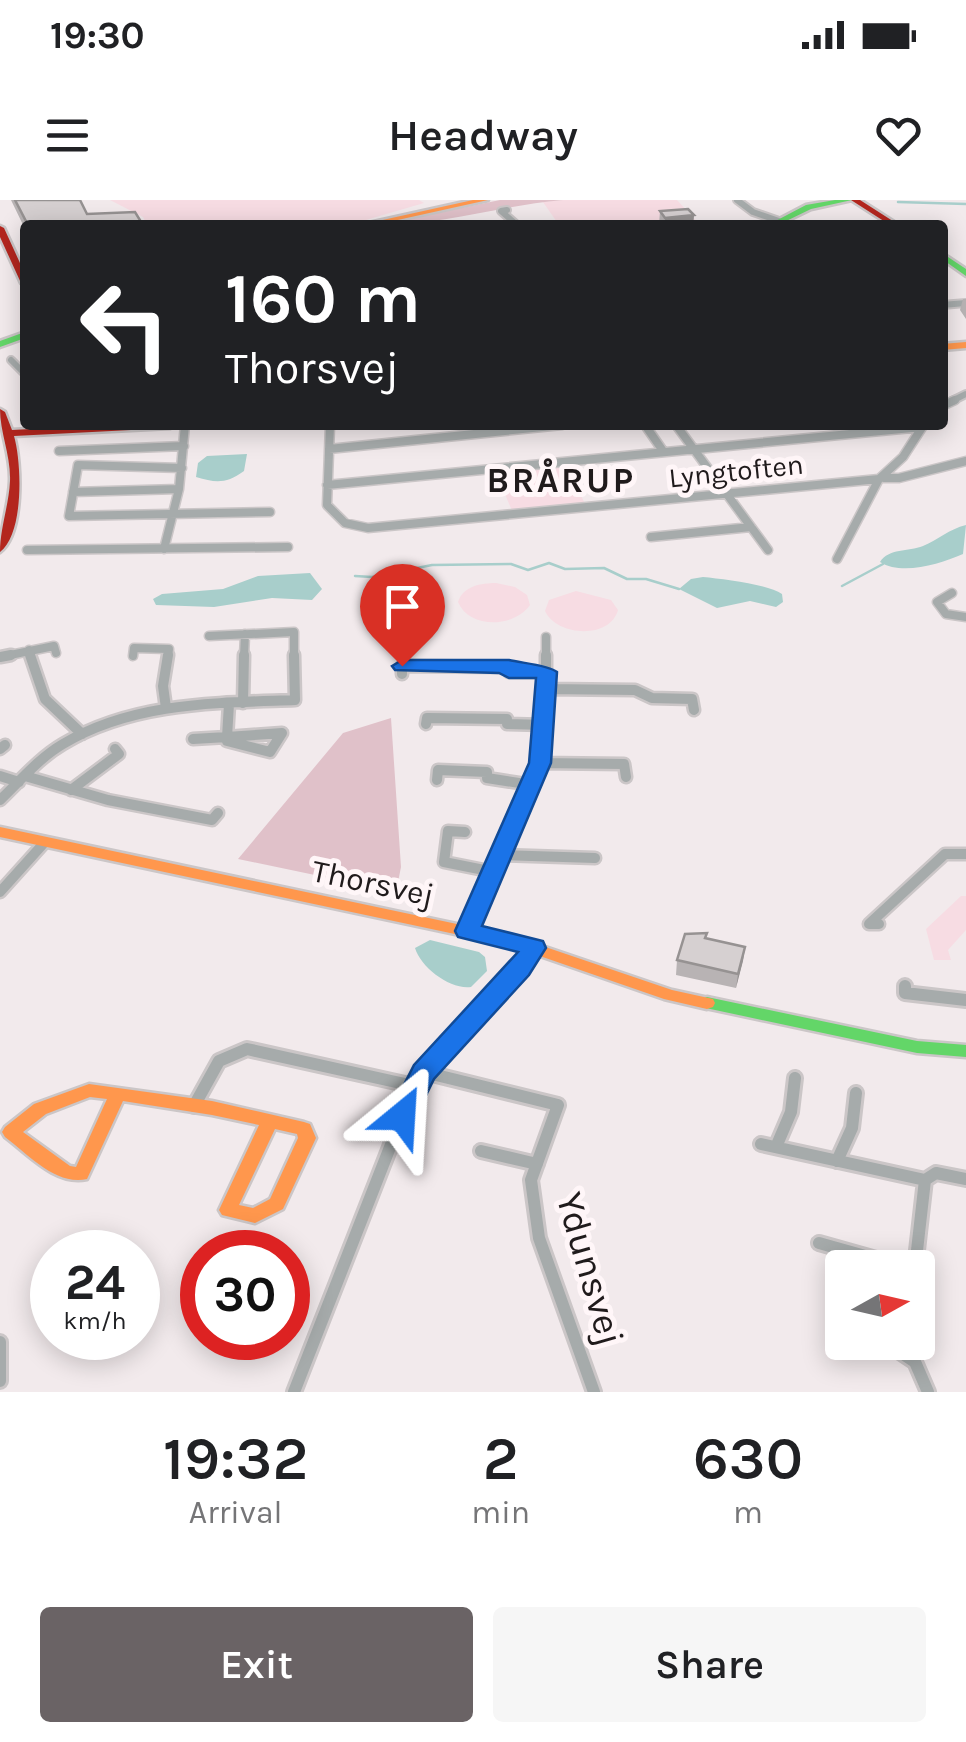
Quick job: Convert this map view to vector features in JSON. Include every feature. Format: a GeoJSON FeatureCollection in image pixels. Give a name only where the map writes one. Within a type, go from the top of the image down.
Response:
{"type":"FeatureCollection","features":[{"type":"Feature","properties":{"kind":"street"},"geometry":{"type":"LineString","coordinates":[[381,220],[436,204],[484,200]]}},
{"type":"Feature","properties":{"kind":"street"},"geometry":{"type":"LineString","coordinates":[[737,200],[769,220]]}},
{"type":"Feature","properties":{"kind":"street"},"geometry":{"type":"LineString","coordinates":[[782,220],[809,207],[851,200],[887,220]]}},
{"type":"Feature","properties":{"kind":"street"},"geometry":{"type":"LineString","coordinates":[[507,210],[500,211],[511,220]]}},
{"type":"Feature","properties":{"kind":"street"},"geometry":{"type":"LineString","coordinates":[[0,228],[20,272]]}},
{"type":"Feature","properties":{"kind":"street"},"geometry":{"type":"LineString","coordinates":[[10,360],[20,369]]}},
{"type":"Feature","properties":{"kind":"street"},"geometry":{"type":"LineString","coordinates":[[0,549],[11,522],[18,484],[4,421]]}},
{"type":"Feature","properties":{"kind":"street"},"geometry":{"type":"LineString","coordinates":[[164,549],[182,468],[186,430]]}},
{"type":"Feature","properties":{"kind":"street"},"geometry":{"type":"LineString","coordinates":[[330,430],[327,485],[881,430]]}},
{"type":"Feature","properties":{"kind":"street"},"geometry":{"type":"LineString","coordinates":[[330,450],[487,430]]}},
{"type":"Feature","properties":{"kind":"street"},"geometry":{"type":"LineString","coordinates":[[649,430],[663,451]]}},
{"type":"Feature","properties":{"kind":"street"},"geometry":{"type":"LineString","coordinates":[[680,430],[768,550]]}},
{"type":"Feature","properties":{"kind":"street"},"geometry":{"type":"LineString","coordinates":[[838,559],[882,478],[920,430]]}},
{"type":"Feature","properties":{"kind":"street"},"geometry":{"type":"LineString","coordinates":[[59,451],[184,446]]}},
{"type":"Feature","properties":{"kind":"street","name":"Lyngtoften"},"geometry":{"type":"LineString","coordinates":[[327,485],[330,512],[344,523],[368,528],[899,478],[966,460]]}},
{"type":"Feature","properties":{"kind":"street"},"geometry":{"type":"LineString","coordinates":[[182,468],[78,465],[69,516],[270,512]]}},
{"type":"Feature","properties":{"kind":"street"},"geometry":{"type":"LineString","coordinates":[[73,492],[178,489]]}},
{"type":"Feature","properties":{"kind":"street"},"geometry":{"type":"LineString","coordinates":[[650,537],[751,527]]}},
{"type":"Feature","properties":{"kind":"street"},"geometry":{"type":"LineString","coordinates":[[27,550],[288,547]]}},
{"type":"Feature","properties":{"kind":"street"},"geometry":{"type":"LineString","coordinates":[[952,593],[937,602],[946,614],[966,617]]}},
{"type":"Feature","properties":{"kind":"street"},"geometry":{"type":"LineString","coordinates":[[0,800],[46,756],[82,734],[124,717],[166,708],[295,700],[294,632],[210,636]]}},
{"type":"Feature","properties":{"kind":"street"},"geometry":{"type":"LineString","coordinates":[[242,703],[246,634]]}},
{"type":"Feature","properties":{"kind":"street"},"geometry":{"type":"LineString","coordinates":[[467,931],[540,763],[546,724],[546,637]]}},
{"type":"Feature","properties":{"kind":"street"},"geometry":{"type":"LineString","coordinates":[[0,657],[54,646],[56,653]]}},
{"type":"Feature","properties":{"kind":"street"},"geometry":{"type":"LineString","coordinates":[[132,656],[134,648],[169,649],[163,686],[166,708]]}},
{"type":"Feature","properties":{"kind":"street"},"geometry":{"type":"LineString","coordinates":[[29,650],[40,694],[58,717],[82,734]]}},
{"type":"Feature","properties":{"kind":"street"},"geometry":{"type":"LineString","coordinates":[[402,674],[402,666],[509,666],[509,672],[546,672]]}},
{"type":"Feature","properties":{"kind":"street"},"geometry":{"type":"LineString","coordinates":[[546,689],[636,690],[652,698],[692,699],[694,710]]}},
{"type":"Feature","properties":{"kind":"street"},"geometry":{"type":"LineString","coordinates":[[192,739],[227,737],[282,733],[284,735],[270,752],[227,740],[227,737],[229,704]]}},
{"type":"Feature","properties":{"kind":"street"},"geometry":{"type":"LineString","coordinates":[[426,724],[427,718],[508,719],[507,724],[546,724]]}},
{"type":"Feature","properties":{"kind":"street"},"geometry":{"type":"LineString","coordinates":[[71,790],[118,754],[115,749]]}},
{"type":"Feature","properties":{"kind":"street"},"geometry":{"type":"LineString","coordinates":[[540,763],[624,764],[626,777]]}},
{"type":"Feature","properties":{"kind":"street"},"geometry":{"type":"LineString","coordinates":[[437,780],[438,770],[487,772],[487,778],[532,785]]}},
{"type":"Feature","properties":{"kind":"street"},"geometry":{"type":"LineString","coordinates":[[0,776],[212,820],[218,813]]}},
{"type":"Feature","properties":{"kind":"street"},"geometry":{"type":"LineString","coordinates":[[465,832],[448,831],[444,862],[494,872]]}},
{"type":"Feature","properties":{"kind":"street","name":"Thorsvej"},"geometry":{"type":"LineString","coordinates":[[0,832],[467,931],[534,948],[670,995],[873,1039],[966,1052]]}},
{"type":"Feature","properties":{"kind":"street"},"geometry":{"type":"LineString","coordinates":[[0,892],[44,843]]}},
{"type":"Feature","properties":{"kind":"street"},"geometry":{"type":"LineString","coordinates":[[501,854],[595,858]]}},
{"type":"Feature","properties":{"kind":"street"},"geometry":{"type":"LineString","coordinates":[[878,924],[869,924],[945,854],[966,854]]}},
{"type":"Feature","properties":{"kind":"street"},"geometry":{"type":"LineString","coordinates":[[294,1392],[414,1086],[520,969],[534,948]]}},
{"type":"Feature","properties":{"kind":"street"},"geometry":{"type":"LineString","coordinates":[[906,986],[905,993],[931,1000],[966,1000]]}},
{"type":"Feature","properties":{"kind":"street"},"geometry":{"type":"LineString","coordinates":[[194,1106],[216,1062],[224,1054],[246,1048],[414,1086]]}},
{"type":"Feature","properties":{"kind":"street","name":"Ydunsvej"},"geometry":{"type":"LineString","coordinates":[[424,1072],[558,1105],[531,1180],[540,1238],[594,1392]]}},
{"type":"Feature","properties":{"kind":"street"},"geometry":{"type":"LineString","coordinates":[[776,1147],[791,1112],[796,1078]]}},
{"type":"Feature","properties":{"kind":"street"},"geometry":{"type":"LineString","coordinates":[[118,1094],[81,1174],[66,1173],[11,1132],[40,1109],[90,1090],[118,1094],[194,1106],[270,1120],[304,1129],[307,1138],[277,1204],[255,1216],[228,1210],[270,1120]]}},
{"type":"Feature","properties":{"kind":"street"},"geometry":{"type":"LineString","coordinates":[[837,1161],[852,1128],[856,1092]]}},
{"type":"Feature","properties":{"kind":"street"},"geometry":{"type":"LineString","coordinates":[[760,1144],[925,1180],[936,1173],[966,1179]]}},
{"type":"Feature","properties":{"kind":"street","name":"Ydunsvej"},"geometry":{"type":"LineString","coordinates":[[481,1151],[537,1164]]}},
{"type":"Feature","properties":{"kind":"street"},"geometry":{"type":"LineString","coordinates":[[915,1250],[925,1180]]}},
{"type":"Feature","properties":{"kind":"street"},"geometry":{"type":"LineString","coordinates":[[819,1244],[839,1250]]}},
{"type":"Feature","properties":{"kind":"street"},"geometry":{"type":"LineString","coordinates":[[0,1342],[0,1381]]}},
{"type":"Feature","properties":{"kind":"street"},"geometry":{"type":"LineString","coordinates":[[912,1360],[928,1392]]}},
{"type":"Feature","properties":{"kind":"shaded area"},"geometry":{"type":"Polygon","coordinates":[[[110,200],[424,203],[366,220],[143,217],[110,200]]]}},
{"type":"Feature","properties":{"kind":"shaded area"},"geometry":{"type":"Polygon","coordinates":[[[500,200],[563,200],[436,220],[403,220],[500,200]]]}},
{"type":"Feature","properties":{"kind":"shaded area"},"geometry":{"type":"Polygon","coordinates":[[[677,200],[695,220],[556,220],[543,202],[677,200]]]}},
{"type":"Feature","properties":{"kind":"shaded area"},"geometry":{"type":"Polygon","coordinates":[[[571,463],[582,484],[576,485],[586,506],[513,513],[504,492],[494,493],[484,471],[571,463]]]}},
{"type":"Feature","properties":{"kind":"shaded area"},"geometry":{"type":"Polygon","coordinates":[[[496,583],[515,587],[527,595],[530,605],[514,618],[492,622],[481,621],[464,611],[458,602],[464,592],[496,583]]]}},
{"type":"Feature","properties":{"kind":"shaded area"},"geometry":{"type":"Polygon","coordinates":[[[411,590],[438,599],[443,609],[437,618],[407,630],[395,629],[376,618],[371,609],[378,599],[411,590]]]}},
{"type":"Feature","properties":{"kind":"shaded area"},"geometry":{"type":"Polygon","coordinates":[[[576,591],[611,600],[618,610],[613,620],[583,631],[560,626],[551,619],[545,611],[549,600],[576,591]]]}},
{"type":"Feature","properties":{"kind":"shaded area"},"geometry":{"type":"Polygon","coordinates":[[[391,718],[401,867],[396,892],[238,859],[343,733],[391,718]]]}},
{"type":"Feature","properties":{"kind":"shaded area"},"geometry":{"type":"Polygon","coordinates":[[[961,896],[966,896],[966,930],[948,950],[951,960],[934,960],[926,929],[961,896]]]}},
{"type":"Feature","properties":{"kind":"water"},"geometry":{"type":"Polygon","coordinates":[[[247,454],[244,471],[232,478],[215,481],[196,477],[198,463],[207,456],[247,454]]]}},
{"type":"Feature","properties":{"kind":"water"},"geometry":{"type":"Polygon","coordinates":[[[966,525],[963,554],[910,568],[880,562],[888,554],[923,546],[966,525]]]}},
{"type":"Feature","properties":{"kind":"water"},"geometry":{"type":"Polygon","coordinates":[[[310,573],[322,589],[312,600],[272,598],[214,607],[156,605],[153,599],[162,594],[223,589],[258,576],[310,573]]]}},
{"type":"Feature","properties":{"kind":"water"},"geometry":{"type":"Polygon","coordinates":[[[703,577],[766,587],[782,594],[783,602],[776,607],[750,601],[717,608],[679,589],[691,579],[703,577]]]}},
{"type":"Feature","properties":{"kind":"water"},"geometry":{"type":"Polygon","coordinates":[[[430,940],[479,952],[485,957],[487,971],[471,987],[446,981],[418,956],[415,948],[430,940]]]}},
{"type":"Feature","properties":{"kind":"building"},"geometry":{"type":"Polygon","coordinates":[[[15,200],[80,200],[87,214],[135,212],[140,220],[25,220],[15,200]]]}},
{"type":"Feature","properties":{"kind":"building"},"geometry":{"type":"Polygon","coordinates":[[[688,209],[694,215],[665,218],[660,211],[688,209]]]}},
{"type":"Feature","properties":{"kind":"building"},"geometry":{"type":"Polygon","coordinates":[[[707,933],[705,938],[745,947],[738,974],[677,960],[685,934],[707,933]]]}},
{"type":"Feature","properties":{"kind":"waterway"},"geometry":{"type":"LineString","coordinates":[[898,202],[966,204]]}},
{"type":"Feature","properties":{"kind":"waterway"},"geometry":{"type":"LineString","coordinates":[[355,576],[372,577],[432,565],[511,564],[528,570],[549,563],[565,569],[604,568],[627,579],[646,579],[679,589]]}},
{"type":"Feature","properties":{"kind":"waterway"},"geometry":{"type":"LineString","coordinates":[[842,586],[883,564]]}},
{"type":"Feature","properties":{"kind":"traffic: fast"},"geometry":{"type":"LineString","coordinates":[[782,220],[809,207],[848,200]]}},
{"type":"Feature","properties":{"kind":"traffic: fast"},"geometry":{"type":"LineString","coordinates":[[948,260],[966,273]]}},
{"type":"Feature","properties":{"kind":"traffic: fast"},"geometry":{"type":"LineString","coordinates":[[0,344],[20,337]]}},
{"type":"Feature","properties":{"kind":"traffic: fast"},"geometry":{"type":"LineString","coordinates":[[707,1003],[917,1047],[966,1051]]}},
{"type":"Feature","properties":{"kind":"traffic: slow"},"geometry":{"type":"LineString","coordinates":[[388,220],[484,200]]}},
{"type":"Feature","properties":{"kind":"traffic: slow"},"geometry":{"type":"LineString","coordinates":[[948,346],[966,345]]}},
{"type":"Feature","properties":{"kind":"traffic: slow"},"geometry":{"type":"LineString","coordinates":[[0,832],[513,941],[670,995],[707,1003]]}},
{"type":"Feature","properties":{"kind":"traffic: slow"},"geometry":{"type":"LineString","coordinates":[[118,1094],[81,1174],[66,1173],[11,1132],[40,1109],[89,1090],[212,1108],[304,1129],[307,1138],[277,1204],[255,1216],[228,1210],[270,1121]]}},
{"type":"Feature","properties":{"kind":"traffic: jam"},"geometry":{"type":"LineString","coordinates":[[855,200],[887,220]]}},
{"type":"Feature","properties":{"kind":"traffic: jam"},"geometry":{"type":"LineString","coordinates":[[0,228],[20,272]]}},
{"type":"Feature","properties":{"kind":"traffic: jam"},"geometry":{"type":"LineString","coordinates":[[0,412],[15,463],[14,497],[0,549]]}},
{"type":"Feature","properties":{"kind":"traffic: jam"},"geometry":{"type":"LineString","coordinates":[[10,433],[70,430]]}},
{"type":"Feature","properties":{"kind":"district","name":"BRÅRUP"},"geometry":{"type":"Point","coordinates":[561,480]}},
{"type":"Feature","properties":{"kind":"route"},"geometry":{"type":"LineString","coordinates":[[402,666],[509,666],[509,672],[546,672],[546,724],[532,785],[467,931],[534,948],[520,969],[424,1072],[402,1116]]}}]}
